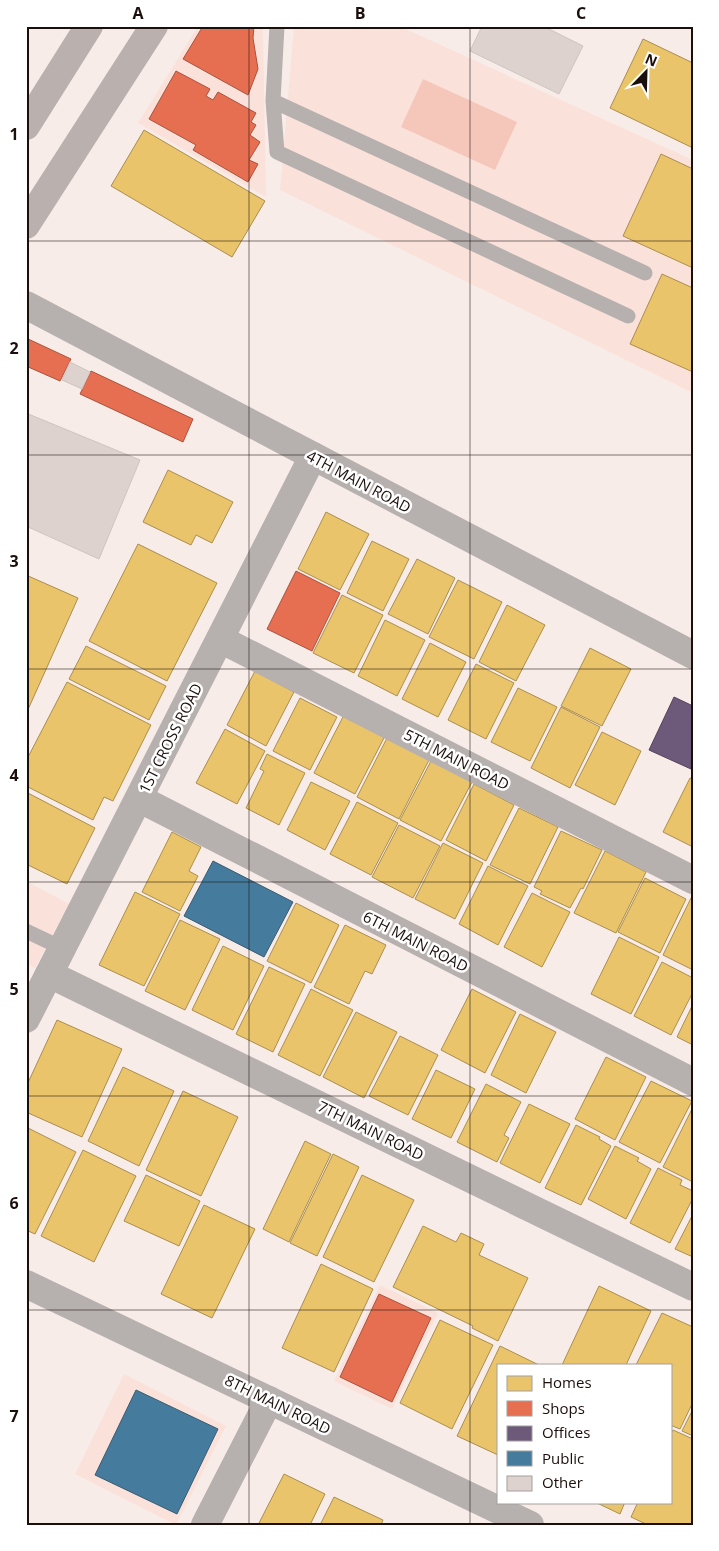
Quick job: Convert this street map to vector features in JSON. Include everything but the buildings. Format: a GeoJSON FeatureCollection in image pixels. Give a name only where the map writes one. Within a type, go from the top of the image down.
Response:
{"type":"FeatureCollection","features":[{"type":"Feature","properties":{"kind":"main road"},"geometry":{"type":"LineString","coordinates":[[27,123],[89,26]]}},
{"type":"Feature","properties":{"kind":"main road"},"geometry":{"type":"LineString","coordinates":[[26,225],[154,26]]}},
{"type":"Feature","properties":{"kind":"street","name":"4TH MAIN ROAD"},"geometry":{"type":"LineString","coordinates":[[26,305],[693,655]]}},
{"type":"Feature","properties":{"kind":"street","name":"1ST CROSS ROAD"},"geometry":{"type":"LineString","coordinates":[[26,1019],[140,799],[313,456]]}},
{"type":"Feature","properties":{"kind":"street","name":"5TH MAIN ROAD"},"geometry":{"type":"LineString","coordinates":[[220,638],[693,880]]}},
{"type":"Feature","properties":{"kind":"street","name":"6TH MAIN ROAD"},"geometry":{"type":"LineString","coordinates":[[140,799],[693,1082]]}},
{"type":"Feature","properties":{"kind":"street","name":"7TH MAIN ROAD"},"geometry":{"type":"LineString","coordinates":[[49,974],[693,1287]]}},
{"type":"Feature","properties":{"kind":"street","name":"8TH MAIN ROAD"},"geometry":{"type":"LineString","coordinates":[[26,1284],[530,1525]]}},
{"type":"Feature","properties":{"kind":"street"},"geometry":{"type":"LineString","coordinates":[[205,1525],[269,1400]]}},
{"type":"Feature","properties":{"kind":"lane"},"geometry":{"type":"LineString","coordinates":[[277,26],[273,101],[277,152],[628,316]]}},
{"type":"Feature","properties":{"kind":"lane"},"geometry":{"type":"LineString","coordinates":[[273,101],[645,272]]}},
{"type":"Feature","properties":{"kind":"lane"},"geometry":{"type":"LineString","coordinates":[[26,932],[62,948]]}},
{"type":"Feature","properties":{"kind":"shaded area"},"geometry":{"type":"Polygon","coordinates":[[[198,26],[263,26],[266,197],[138,123],[198,26]]]}},
{"type":"Feature","properties":{"kind":"shaded area"},"geometry":{"type":"Polygon","coordinates":[[[294,26],[399,26],[693,160],[693,393],[280,190],[294,26]]]}},
{"type":"Feature","properties":{"kind":"shaded area"},"geometry":{"type":"Polygon","coordinates":[[[423,79],[517,122],[495,170],[401,127],[423,79]]]}},
{"type":"Feature","properties":{"kind":"shaded area"},"geometry":{"type":"Polygon","coordinates":[[[26,881],[69,904],[35,968],[26,964],[26,881]]]}},
{"type":"Feature","properties":{"kind":"shaded area"},"geometry":{"type":"Polygon","coordinates":[[[380,1285],[438,1313],[392,1409],[334,1381],[380,1285]]]}},
{"type":"Feature","properties":{"kind":"shaded area"},"geometry":{"type":"Polygon","coordinates":[[[124,1374],[226,1426],[176,1525],[75,1474],[124,1374]]]}}]}
